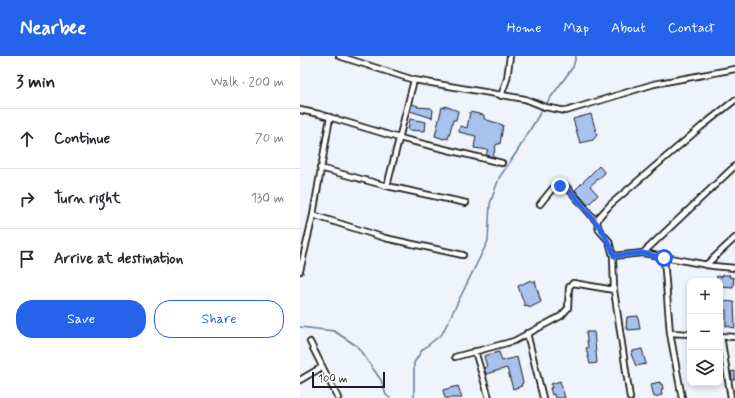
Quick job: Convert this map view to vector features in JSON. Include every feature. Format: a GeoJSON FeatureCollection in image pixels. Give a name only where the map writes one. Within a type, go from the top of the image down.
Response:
{"type":"FeatureCollection","features":[{"type":"Feature","properties":{"kind":"street"},"geometry":{"type":"LineString","coordinates":[[339,56],[414,80],[525,99],[544,106],[566,111],[575,110],[654,84],[735,69]]}},
{"type":"Feature","properties":{"kind":"street"},"geometry":{"type":"LineString","coordinates":[[501,96],[507,79],[510,56]]}},
{"type":"Feature","properties":{"kind":"street"},"geometry":{"type":"LineString","coordinates":[[387,186],[414,80]]}},
{"type":"Feature","properties":{"kind":"street"},"geometry":{"type":"LineString","coordinates":[[597,222],[600,216],[611,204],[735,100]]}},
{"type":"Feature","properties":{"kind":"street"},"geometry":{"type":"LineString","coordinates":[[300,110],[330,117],[399,138],[502,163]]}},
{"type":"Feature","properties":{"kind":"street"},"geometry":{"type":"LineString","coordinates":[[300,271],[313,215],[330,117]]}},
{"type":"Feature","properties":{"kind":"street"},"geometry":{"type":"LineString","coordinates":[[643,253],[735,166]]}},
{"type":"Feature","properties":{"kind":"street"},"geometry":{"type":"LineString","coordinates":[[320,168],[387,186],[466,203]]}},
{"type":"Feature","properties":{"kind":"street"},"geometry":{"type":"LineString","coordinates":[[540,204],[553,188],[566,186],[597,222],[599,230],[609,241],[614,256],[614,290],[630,398]]}},
{"type":"Feature","properties":{"kind":"street"},"geometry":{"type":"LineString","coordinates":[[313,215],[385,238],[463,255]]}},
{"type":"Feature","properties":{"kind":"street"},"geometry":{"type":"LineString","coordinates":[[706,265],[735,238]]}},
{"type":"Feature","properties":{"kind":"street"},"geometry":{"type":"LineString","coordinates":[[614,256],[643,253],[706,265],[735,268]]}},
{"type":"Feature","properties":{"kind":"street"},"geometry":{"type":"LineString","coordinates":[[664,258],[670,333],[682,398]]}},
{"type":"Feature","properties":{"kind":"street"},"geometry":{"type":"LineString","coordinates":[[455,357],[514,341],[565,313],[568,308],[569,287],[574,282],[614,290]]}},
{"type":"Feature","properties":{"kind":"street"},"geometry":{"type":"LineString","coordinates":[[527,333],[543,398]]}},
{"type":"Feature","properties":{"kind":"street"},"geometry":{"type":"LineString","coordinates":[[670,333],[687,334]]}},
{"type":"Feature","properties":{"kind":"street"},"geometry":{"type":"LineString","coordinates":[[723,336],[735,337]]}},
{"type":"Feature","properties":{"kind":"street"},"geometry":{"type":"LineString","coordinates":[[310,342],[338,398]]}},
{"type":"Feature","properties":{"kind":"street"},"geometry":{"type":"LineString","coordinates":[[723,350],[730,398]]}},
{"type":"Feature","properties":{"kind":"street"},"geometry":{"type":"LineString","coordinates":[[475,351],[489,398]]}},
{"type":"Feature","properties":{"kind":"street"},"geometry":{"type":"LineString","coordinates":[[300,380],[322,367]]}},
{"type":"Feature","properties":{"kind":"building"},"geometry":{"type":"Polygon","coordinates":[[[412,104],[418,106],[417,107],[431,108],[433,110],[432,118],[410,111],[412,104]]]}},
{"type":"Feature","properties":{"kind":"building"},"geometry":{"type":"Polygon","coordinates":[[[445,106],[458,111],[456,120],[453,120],[448,139],[435,136],[442,107],[445,108],[445,106]]]}},
{"type":"Feature","properties":{"kind":"building"},"geometry":{"type":"Polygon","coordinates":[[[470,112],[484,115],[484,119],[503,125],[500,144],[496,145],[493,157],[486,155],[488,150],[474,148],[476,136],[459,132],[460,126],[467,128],[470,112]]]}},
{"type":"Feature","properties":{"kind":"building"},"geometry":{"type":"Polygon","coordinates":[[[591,114],[597,135],[593,140],[580,143],[573,119],[591,114]]]}},
{"type":"Feature","properties":{"kind":"building"},"geometry":{"type":"Polygon","coordinates":[[[410,119],[426,122],[425,131],[408,130],[410,119]]]}},
{"type":"Feature","properties":{"kind":"building"},"geometry":{"type":"Polygon","coordinates":[[[599,166],[605,173],[590,186],[598,195],[588,205],[575,190],[599,166]]]}},
{"type":"Feature","properties":{"kind":"building"},"geometry":{"type":"Polygon","coordinates":[[[722,275],[730,275],[729,277],[734,278],[733,287],[723,286],[723,278],[717,278],[717,276],[722,277],[722,275]]]}},
{"type":"Feature","properties":{"kind":"building"},"geometry":{"type":"Polygon","coordinates":[[[531,280],[532,282],[535,281],[541,302],[529,308],[528,305],[525,306],[518,286],[531,280]]]}},
{"type":"Feature","properties":{"kind":"building"},"geometry":{"type":"Polygon","coordinates":[[[723,301],[734,302],[735,328],[726,326],[726,310],[723,310],[723,301]]]}},
{"type":"Feature","properties":{"kind":"building"},"geometry":{"type":"Polygon","coordinates":[[[638,316],[640,329],[628,330],[628,328],[626,328],[627,317],[638,316]]]}},
{"type":"Feature","properties":{"kind":"building"},"geometry":{"type":"Polygon","coordinates":[[[586,332],[594,332],[597,363],[590,364],[586,348],[588,348],[586,332]]]}},
{"type":"Feature","properties":{"kind":"building"},"geometry":{"type":"Polygon","coordinates":[[[642,349],[646,364],[636,366],[631,354],[633,351],[642,349]]]}},
{"type":"Feature","properties":{"kind":"building"},"geometry":{"type":"Polygon","coordinates":[[[499,352],[502,361],[517,357],[523,383],[521,384],[522,386],[513,389],[507,368],[486,374],[484,368],[487,367],[484,356],[499,352]]]}},
{"type":"Feature","properties":{"kind":"building"},"geometry":{"type":"Polygon","coordinates":[[[735,371],[735,380],[732,380],[731,372],[735,371]]]}},
{"type":"Feature","properties":{"kind":"building"},"geometry":{"type":"Polygon","coordinates":[[[560,381],[565,398],[555,398],[554,394],[552,395],[550,388],[552,388],[551,384],[560,381]]]}},
{"type":"Feature","properties":{"kind":"building"},"geometry":{"type":"Polygon","coordinates":[[[660,382],[663,389],[661,389],[662,395],[654,397],[651,384],[660,382]]]}},
{"type":"Feature","properties":{"kind":"building"},"geometry":{"type":"Polygon","coordinates":[[[458,386],[462,398],[445,398],[443,390],[458,386]]]}},
{"type":"Feature","properties":{"kind":"waterway"},"geometry":{"type":"LineString","coordinates":[[414,398],[414,363],[422,350],[442,334],[488,241],[490,204],[499,178],[543,108],[573,67],[576,56]]}},
{"type":"Feature","properties":{"kind":"waterway"},"geometry":{"type":"LineString","coordinates":[[300,327],[334,331],[357,346],[381,380],[386,395],[390,398]]}},
{"type":"Feature","properties":{"kind":"route"},"geometry":{"type":"LineString","coordinates":[[560,186],[566,186],[597,222],[599,230],[609,241],[614,256],[643,253],[664,258]]}}]}
